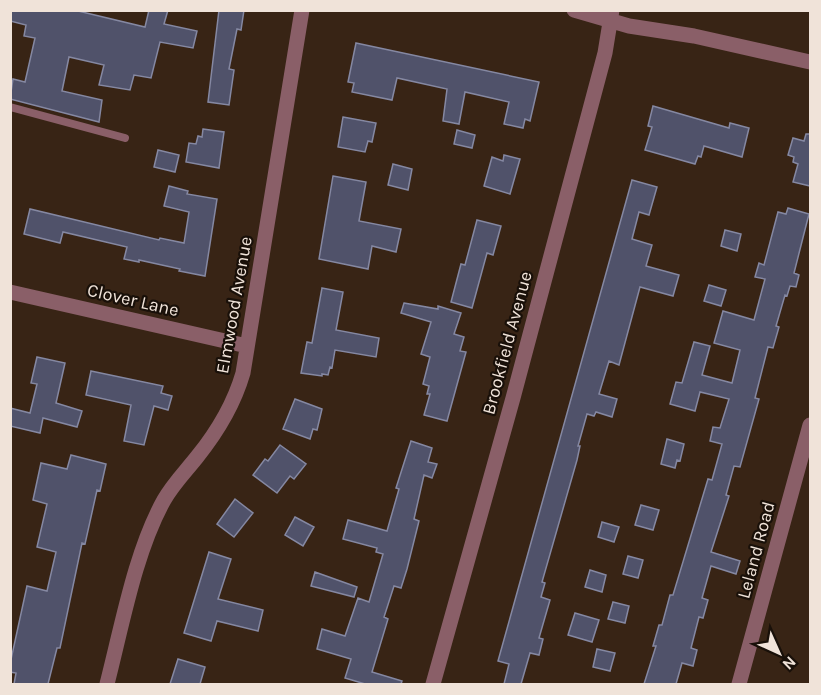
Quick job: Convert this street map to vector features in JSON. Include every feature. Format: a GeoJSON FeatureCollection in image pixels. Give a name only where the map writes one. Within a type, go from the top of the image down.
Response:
{"type":"FeatureCollection","features":[{"type":"Feature","properties":{"kind":"street","name":"Elmwood Avenue"},"geometry":{"type":"LineString","coordinates":[[107,684],[150,526],[165,498],[199,455],[230,410],[243,373],[302,10]]}},
{"type":"Feature","properties":{"kind":"street"},"geometry":{"type":"LineString","coordinates":[[574,10],[611,15],[810,62]]}},
{"type":"Feature","properties":{"kind":"street","name":"Brookfield Avenue"},"geometry":{"type":"LineString","coordinates":[[433,684],[605,53],[611,15]]}},
{"type":"Feature","properties":{"kind":"street","name":"Clover Lane"},"geometry":{"type":"LineString","coordinates":[[10,292],[247,346]]}},
{"type":"Feature","properties":{"kind":"street","name":"Leland Road"},"geometry":{"type":"LineString","coordinates":[[739,684],[810,425]]}},
{"type":"Feature","properties":{"kind":"lane"},"geometry":{"type":"LineString","coordinates":[[10,107],[125,138]]}},
{"type":"Feature","properties":{"kind":"building"},"geometry":{"type":"Polygon","coordinates":[[[10,10],[74,10],[145,27],[149,10],[168,10],[164,24],[197,31],[193,48],[160,42],[151,78],[134,75],[130,90],[99,85],[104,65],[69,57],[62,91],[102,100],[99,122],[10,99],[13,79],[25,82],[35,38],[24,36],[26,25],[10,21],[10,10]]]}},
{"type":"Feature","properties":{"kind":"building"},"geometry":{"type":"Polygon","coordinates":[[[219,10],[244,10],[241,30],[237,29],[229,69],[234,70],[229,105],[208,102],[219,10]]]}},
{"type":"Feature","properties":{"kind":"building"},"geometry":{"type":"Polygon","coordinates":[[[356,43],[539,82],[530,121],[525,119],[523,128],[504,124],[509,102],[465,92],[459,124],[443,121],[447,89],[397,78],[392,100],[352,92],[354,83],[348,82],[356,43]]]}},
{"type":"Feature","properties":{"kind":"building"},"geometry":{"type":"Polygon","coordinates":[[[653,106],[729,128],[730,123],[749,128],[742,157],[704,146],[701,157],[698,156],[695,164],[645,150],[652,127],[648,126],[653,106]]]}},
{"type":"Feature","properties":{"kind":"building"},"geometry":{"type":"Polygon","coordinates":[[[343,117],[376,123],[372,142],[368,141],[365,152],[338,147],[343,117]]]}},
{"type":"Feature","properties":{"kind":"building"},"geometry":{"type":"Polygon","coordinates":[[[203,129],[224,132],[219,168],[186,162],[189,143],[196,144],[198,136],[202,137],[203,129]]]}},
{"type":"Feature","properties":{"kind":"building"},"geometry":{"type":"Polygon","coordinates":[[[457,130],[475,135],[472,148],[454,144],[457,130]]]}},
{"type":"Feature","properties":{"kind":"building"},"geometry":{"type":"Polygon","coordinates":[[[806,134],[810,134],[810,186],[793,182],[798,164],[793,162],[794,157],[788,155],[793,138],[804,141],[806,134]]]}},
{"type":"Feature","properties":{"kind":"building"},"geometry":{"type":"Polygon","coordinates":[[[158,150],[179,155],[175,172],[154,167],[158,150]]]}},
{"type":"Feature","properties":{"kind":"building"},"geometry":{"type":"Polygon","coordinates":[[[504,155],[520,159],[510,194],[484,186],[492,157],[503,161],[504,155]]]}},
{"type":"Feature","properties":{"kind":"building"},"geometry":{"type":"Polygon","coordinates":[[[393,164],[412,169],[408,190],[388,185],[393,164]]]}},
{"type":"Feature","properties":{"kind":"building"},"geometry":{"type":"Polygon","coordinates":[[[333,176],[366,182],[359,221],[401,229],[396,252],[372,246],[368,269],[319,259],[333,176]]]}},
{"type":"Feature","properties":{"kind":"building"},"geometry":{"type":"Polygon","coordinates":[[[632,180],[657,187],[649,215],[639,212],[632,239],[652,245],[646,266],[679,275],[673,296],[640,287],[619,365],[609,361],[599,394],[617,399],[612,417],[596,412],[594,416],[587,414],[578,446],[580,446],[577,460],[542,582],[545,583],[541,597],[550,600],[539,638],[543,639],[539,655],[530,653],[521,684],[504,684],[509,664],[498,661],[632,180]]]}},
{"type":"Feature","properties":{"kind":"building"},"geometry":{"type":"Polygon","coordinates":[[[169,186],[188,191],[187,194],[217,199],[205,276],[139,260],[139,262],[124,259],[127,247],[63,232],[60,243],[24,234],[30,209],[159,240],[160,238],[184,243],[189,212],[164,206],[169,186]]]}},
{"type":"Feature","properties":{"kind":"building"},"geometry":{"type":"Polygon","coordinates":[[[788,208],[809,214],[794,273],[799,275],[796,287],[790,286],[787,296],[785,295],[776,326],[779,327],[773,348],[768,347],[755,398],[759,399],[740,467],[734,466],[726,495],[729,496],[711,552],[740,561],[736,574],[711,566],[702,598],[708,600],[703,618],[699,617],[691,648],[697,650],[693,666],[682,663],[676,684],[644,684],[656,646],[653,646],[659,625],[662,625],[670,595],[673,595],[708,479],[712,480],[722,444],[710,441],[713,427],[720,428],[729,399],[700,392],[695,411],[670,404],[676,382],[682,383],[694,342],[710,346],[702,375],[732,383],[740,350],[714,343],[723,311],[754,320],[765,279],[755,277],[759,263],[764,265],[778,212],[786,214],[788,208]]]}},
{"type":"Feature","properties":{"kind":"building"},"geometry":{"type":"Polygon","coordinates":[[[477,220],[501,226],[493,255],[487,253],[472,308],[451,302],[461,264],[465,265],[477,220]]]}},
{"type":"Feature","properties":{"kind":"building"},"geometry":{"type":"Polygon","coordinates":[[[725,230],[741,234],[737,251],[721,246],[725,230]]]}},
{"type":"Feature","properties":{"kind":"building"},"geometry":{"type":"Polygon","coordinates":[[[709,285],[726,290],[721,306],[704,301],[709,285]]]}},
{"type":"Feature","properties":{"kind":"building"},"geometry":{"type":"Polygon","coordinates":[[[322,288],[343,292],[336,330],[379,338],[376,357],[335,350],[332,368],[330,367],[328,375],[322,374],[322,376],[301,373],[307,342],[312,343],[322,288]]]}},
{"type":"Feature","properties":{"kind":"building"},"geometry":{"type":"Polygon","coordinates":[[[404,303],[438,309],[438,306],[461,313],[454,334],[464,337],[460,351],[466,352],[447,421],[424,415],[430,394],[427,394],[429,386],[423,384],[430,357],[421,354],[431,322],[401,313],[404,303]]]}},
{"type":"Feature","properties":{"kind":"building"},"geometry":{"type":"Polygon","coordinates":[[[37,357],[65,363],[56,403],[82,411],[77,427],[43,418],[40,433],[10,426],[10,408],[30,413],[37,384],[31,383],[37,357]]]}},
{"type":"Feature","properties":{"kind":"building"},"geometry":{"type":"Polygon","coordinates":[[[91,371],[163,386],[161,393],[172,396],[168,410],[154,406],[144,445],[124,441],[131,405],[86,395],[91,371]]]}},
{"type":"Feature","properties":{"kind":"building"},"geometry":{"type":"Polygon","coordinates":[[[295,399],[322,409],[317,430],[313,429],[310,439],[283,429],[295,399]]]}},
{"type":"Feature","properties":{"kind":"building"},"geometry":{"type":"Polygon","coordinates":[[[667,439],[684,444],[680,461],[677,460],[675,468],[661,464],[667,439]]]}},
{"type":"Feature","properties":{"kind":"building"},"geometry":{"type":"Polygon","coordinates":[[[411,441],[432,448],[428,462],[437,464],[432,478],[424,475],[414,519],[419,521],[407,569],[401,588],[394,586],[384,617],[388,619],[372,672],[402,681],[401,684],[365,684],[345,678],[351,659],[317,649],[322,629],[345,636],[358,598],[369,602],[383,554],[376,552],[377,548],[343,539],[348,520],[387,531],[399,489],[396,488],[411,441]]]}},
{"type":"Feature","properties":{"kind":"building"},"geometry":{"type":"Polygon","coordinates":[[[280,445],[306,464],[294,479],[290,476],[277,493],[253,475],[280,445]]]}},
{"type":"Feature","properties":{"kind":"building"},"geometry":{"type":"Polygon","coordinates":[[[71,455],[106,464],[100,491],[97,490],[85,544],[82,543],[60,648],[57,648],[48,684],[14,684],[16,673],[10,672],[10,664],[27,586],[47,591],[56,552],[37,547],[47,504],[33,500],[41,463],[67,469],[71,455]]]}},
{"type":"Feature","properties":{"kind":"building"},"geometry":{"type":"Polygon","coordinates":[[[235,499],[253,513],[234,537],[217,524],[235,499]]]}},
{"type":"Feature","properties":{"kind":"building"},"geometry":{"type":"Polygon","coordinates":[[[641,505],[659,510],[653,530],[635,525],[641,505]]]}},
{"type":"Feature","properties":{"kind":"building"},"geometry":{"type":"Polygon","coordinates":[[[295,517],[314,527],[303,546],[285,535],[295,517]]]}},
{"type":"Feature","properties":{"kind":"building"},"geometry":{"type":"Polygon","coordinates":[[[602,522],[619,527],[614,542],[598,537],[602,522]]]}},
{"type":"Feature","properties":{"kind":"building"},"geometry":{"type":"Polygon","coordinates":[[[209,552],[231,559],[218,599],[263,610],[258,631],[217,621],[211,641],[184,633],[209,552]]]}},
{"type":"Feature","properties":{"kind":"building"},"geometry":{"type":"Polygon","coordinates":[[[628,556],[643,560],[638,578],[623,574],[628,556]]]}},
{"type":"Feature","properties":{"kind":"building"},"geometry":{"type":"Polygon","coordinates":[[[590,570],[606,575],[602,592],[585,587],[590,570]]]}},
{"type":"Feature","properties":{"kind":"building"},"geometry":{"type":"Polygon","coordinates":[[[315,572],[357,587],[354,597],[311,586],[315,572]]]}},
{"type":"Feature","properties":{"kind":"building"},"geometry":{"type":"Polygon","coordinates":[[[613,602],[629,606],[625,623],[608,619],[613,602]]]}},
{"type":"Feature","properties":{"kind":"building"},"geometry":{"type":"Polygon","coordinates":[[[575,613],[599,620],[592,642],[568,635],[575,613]]]}},
{"type":"Feature","properties":{"kind":"building"},"geometry":{"type":"Polygon","coordinates":[[[597,649],[615,653],[610,671],[593,667],[597,649]]]}},
{"type":"Feature","properties":{"kind":"building"},"geometry":{"type":"Polygon","coordinates":[[[178,659],[205,667],[200,684],[170,684],[178,659]]]}}]}
